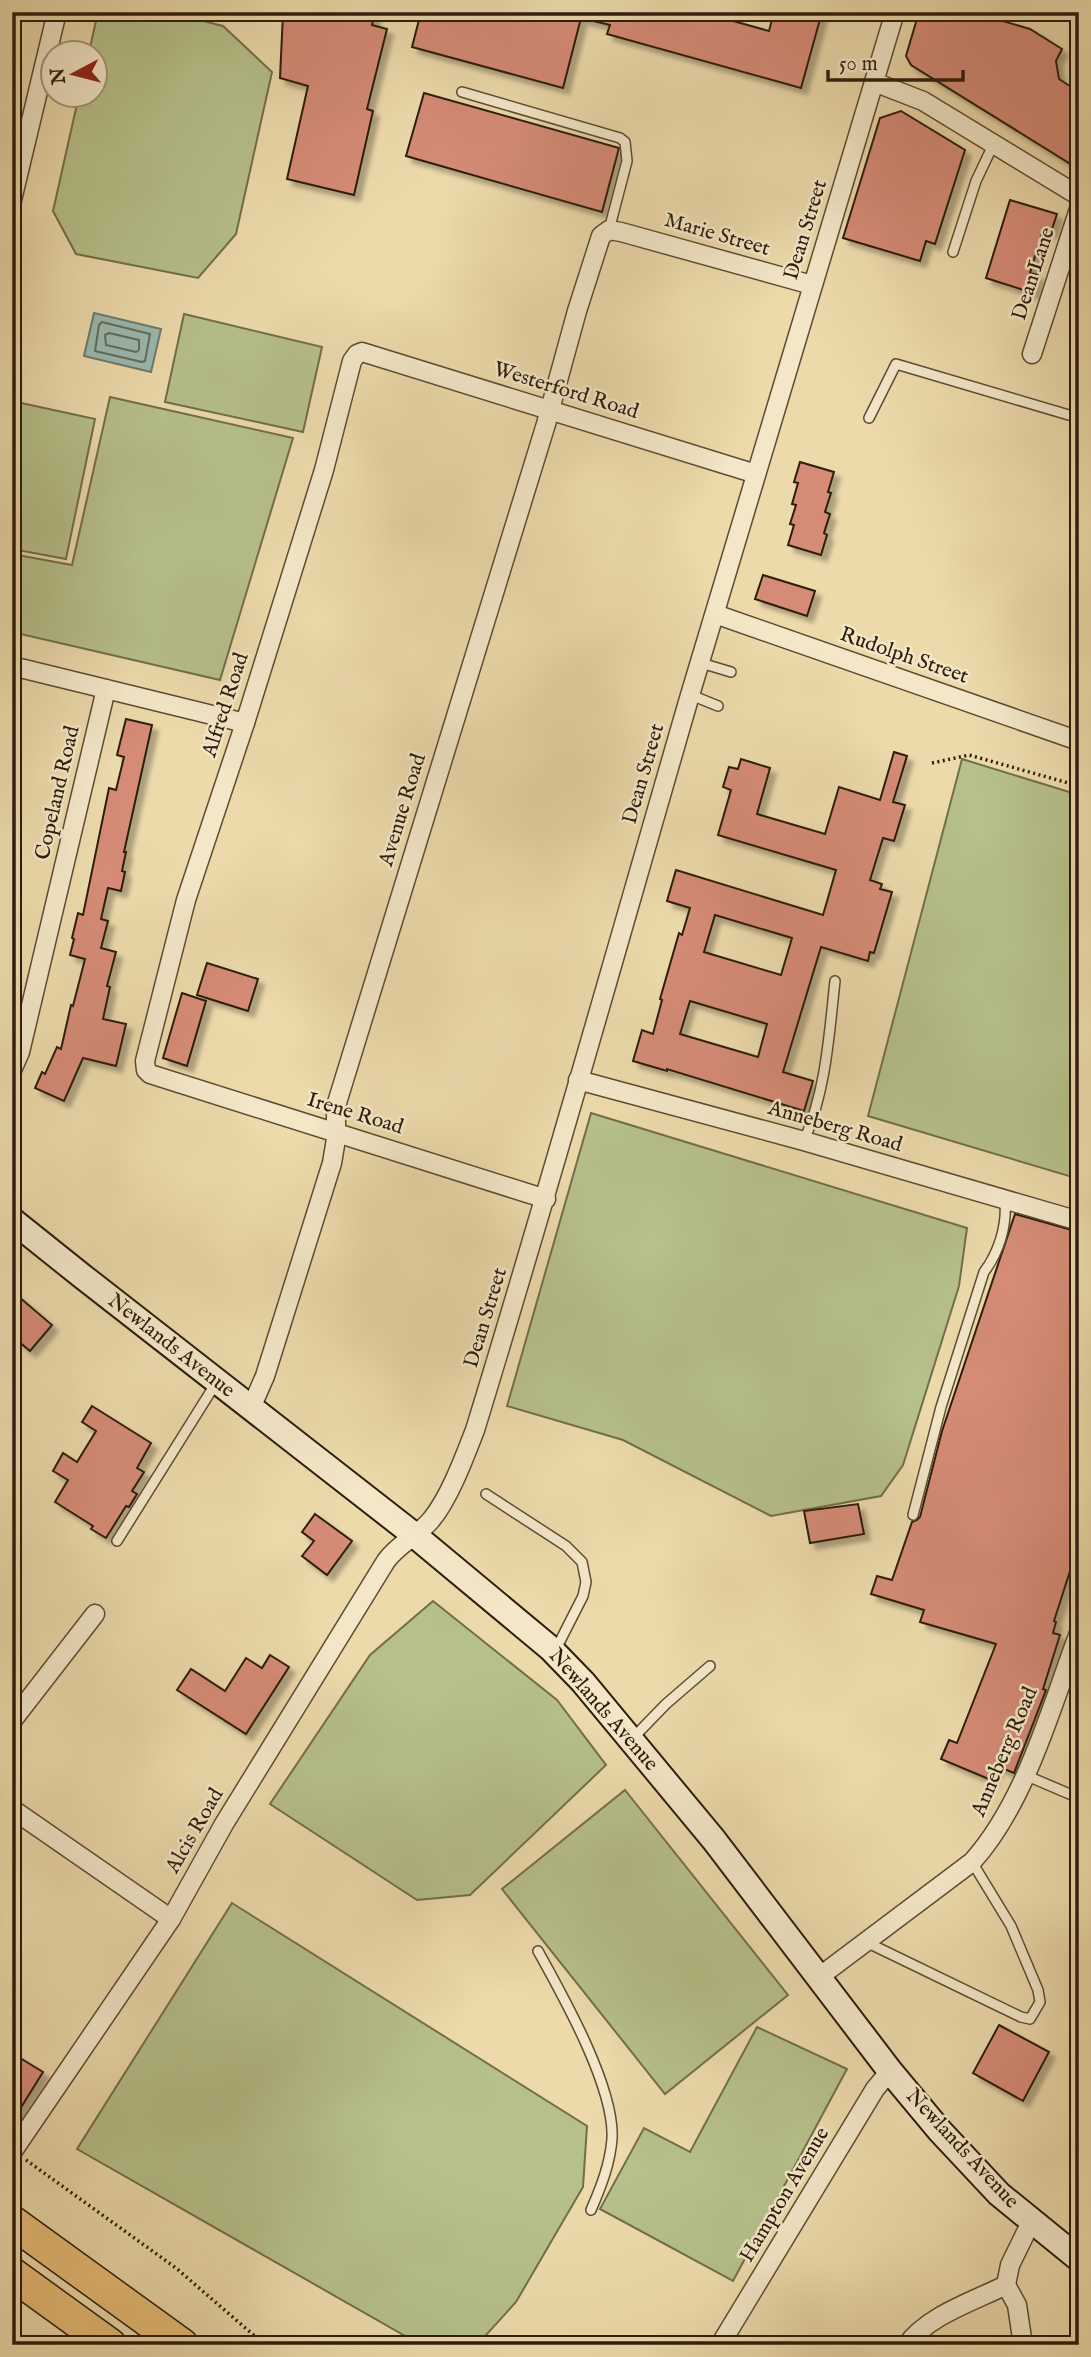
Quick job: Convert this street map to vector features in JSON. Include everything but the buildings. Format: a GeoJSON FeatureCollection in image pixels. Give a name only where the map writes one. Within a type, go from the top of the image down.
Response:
{"type":"FeatureCollection","features":[{"type":"Feature","properties":{"kind":"highway"},"geometry":{"type":"LineString","coordinates":[[12,2222],[182,2345]]}},
{"type":"Feature","properties":{"kind":"highway"},"geometry":{"type":"LineString","coordinates":[[12,2274],[110,2345]]}},
{"type":"Feature","properties":{"kind":"main road","name":"Newlands Avenue"},"geometry":{"type":"LineString","coordinates":[[12,1220],[413,1534],[554,1652],[583,1682],[714,1840],[890,2071],[971,2165],[1031,2222],[1079,2259]]}},
{"type":"Feature","properties":{"kind":"street"},"geometry":{"type":"LineString","coordinates":[[12,200],[57,12]]}},
{"type":"Feature","properties":{"kind":"street","name":"Dean Street"},"geometry":{"type":"LineString","coordinates":[[413,1534],[434,1516],[470,1444],[546,1199],[578,1080],[691,695],[895,12]]}},
{"type":"Feature","properties":{"kind":"street"},"geometry":{"type":"LineString","coordinates":[[874,82],[923,101],[1079,196]]}},
{"type":"Feature","properties":{"kind":"street","name":"Dean Lane"},"geometry":{"type":"LineString","coordinates":[[1032,354],[1079,209]]}},
{"type":"Feature","properties":{"kind":"street","name":"Marie Street"},"geometry":{"type":"LineString","coordinates":[[609,230],[812,285]]}},
{"type":"Feature","properties":{"kind":"street","name":"Avenue Road"},"geometry":{"type":"LineString","coordinates":[[251,1408],[265,1376],[332,1163],[336,1105],[550,409],[598,244],[603,233],[609,230]]}},
{"type":"Feature","properties":{"kind":"street","name":"Westerford Road"},"geometry":{"type":"LineString","coordinates":[[362,352],[756,474]]}},
{"type":"Feature","properties":{"kind":"street","name":"Alfred Road"},"geometry":{"type":"LineString","coordinates":[[150,1074],[146,1070],[145,1061],[186,900],[324,470],[352,361],[362,352]]}},
{"type":"Feature","properties":{"kind":"street","name":"Rudolph Street"},"geometry":{"type":"LineString","coordinates":[[715,614],[1079,741]]}},
{"type":"Feature","properties":{"kind":"street"},"geometry":{"type":"LineString","coordinates":[[12,666],[245,723]]}},
{"type":"Feature","properties":{"kind":"street","name":"Copeland Road"},"geometry":{"type":"LineString","coordinates":[[12,1070],[20,1052],[106,689]]}},
{"type":"Feature","properties":{"kind":"street","name":"Irene Road"},"geometry":{"type":"LineString","coordinates":[[150,1074],[546,1199]]}},
{"type":"Feature","properties":{"kind":"street","name":"Anneberg Road"},"geometry":{"type":"LineString","coordinates":[[578,1080],[804,1141],[1079,1221]]}},
{"type":"Feature","properties":{"kind":"street","name":"Alcis Road"},"geometry":{"type":"LineString","coordinates":[[13,2151],[171,1919],[224,1824],[379,1573],[395,1549],[413,1534]]}},
{"type":"Feature","properties":{"kind":"street"},"geometry":{"type":"LineString","coordinates":[[12,1721],[96,1614]]}},
{"type":"Feature","properties":{"kind":"street","name":"Anneberg Road"},"geometry":{"type":"LineString","coordinates":[[819,1977],[972,1862],[1001,1824],[1025,1775],[1079,1633]]}},
{"type":"Feature","properties":{"kind":"street"},"geometry":{"type":"LineString","coordinates":[[12,1809],[171,1919]]}},
{"type":"Feature","properties":{"kind":"street","name":"Hampton Avenue"},"geometry":{"type":"LineString","coordinates":[[720,2345],[875,2089],[890,2071]]}},
{"type":"Feature","properties":{"kind":"street"},"geometry":{"type":"LineString","coordinates":[[1023,2345],[1017,2305],[1006,2285],[1010,2265],[1031,2222]]}},
{"type":"Feature","properties":{"kind":"street"},"geometry":{"type":"LineString","coordinates":[[907,2345],[914,2334],[929,2323],[1006,2285]]}},
{"type":"Feature","properties":{"kind":"lane"},"geometry":{"type":"LineString","coordinates":[[462,92],[620,138],[625,142],[627,161],[609,230]]}},
{"type":"Feature","properties":{"kind":"lane"},"geometry":{"type":"LineString","coordinates":[[953,252],[976,181],[994,143]]}},
{"type":"Feature","properties":{"kind":"lane"},"geometry":{"type":"LineString","coordinates":[[869,418],[896,364],[1079,418]]}},
{"type":"Feature","properties":{"kind":"lane"},"geometry":{"type":"LineString","coordinates":[[701,663],[731,672]]}},
{"type":"Feature","properties":{"kind":"lane"},"geometry":{"type":"LineString","coordinates":[[691,695],[718,706]]}},
{"type":"Feature","properties":{"kind":"lane"},"geometry":{"type":"LineString","coordinates":[[804,1141],[816,1113],[824,1078],[835,981]]}},
{"type":"Feature","properties":{"kind":"lane"},"geometry":{"type":"LineString","coordinates":[[913,1515],[941,1407],[984,1272],[994,1259],[1005,1222],[1005,1201]]}},
{"type":"Feature","properties":{"kind":"lane"},"geometry":{"type":"LineString","coordinates":[[117,1541],[217,1381]]}},
{"type":"Feature","properties":{"kind":"lane"},"geometry":{"type":"LineString","coordinates":[[486,1494],[566,1546],[582,1562],[586,1582],[583,1596],[554,1652]]}},
{"type":"Feature","properties":{"kind":"lane"},"geometry":{"type":"LineString","coordinates":[[631,1740],[666,1704],[710,1666]]}},
{"type":"Feature","properties":{"kind":"lane"},"geometry":{"type":"LineString","coordinates":[[1025,1775],[1079,1798]]}},
{"type":"Feature","properties":{"kind":"lane"},"geometry":{"type":"LineString","coordinates":[[864,1941],[1030,2019],[1040,2002],[1038,1990],[1012,1926],[972,1862]]}},
{"type":"Feature","properties":{"kind":"lane"},"geometry":{"type":"LineString","coordinates":[[538,1951],[560,1991],[600,2078],[611,2115],[612,2138],[608,2165],[591,2210]]}},
{"type":"Feature","properties":{"kind":"path"},"geometry":{"type":"LineString","coordinates":[[932,763],[969,755],[1079,786]]}},
{"type":"Feature","properties":{"kind":"path"},"geometry":{"type":"LineString","coordinates":[[13,2151],[176,2268],[265,2345]]}},
{"type":"Feature","properties":{"kind":"green space"},"geometry":{"type":"Polygon","coordinates":[[[98,12],[168,12],[223,26],[272,72],[236,234],[198,278],[76,254],[53,211],[76,108],[108,108],[108,38],[92,38],[98,12]]]}},
{"type":"Feature","properties":{"kind":"green space"},"geometry":{"type":"Polygon","coordinates":[[[184,314],[322,347],[303,432],[165,402],[184,314]]]}},
{"type":"Feature","properties":{"kind":"green space"},"geometry":{"type":"Polygon","coordinates":[[[110,397],[293,438],[220,680],[12,632],[12,554],[72,565],[110,397]]]}},
{"type":"Feature","properties":{"kind":"green space"},"geometry":{"type":"Polygon","coordinates":[[[12,401],[95,419],[66,559],[12,549],[12,401]]]}},
{"type":"Feature","properties":{"kind":"green space"},"geometry":{"type":"Polygon","coordinates":[[[962,759],[1079,795],[1079,1179],[868,1116],[962,759]]]}},
{"type":"Feature","properties":{"kind":"green space"},"geometry":{"type":"Polygon","coordinates":[[[591,1113],[967,1228],[959,1286],[903,1465],[881,1496],[771,1516],[623,1440],[507,1406],[591,1113]]]}},
{"type":"Feature","properties":{"kind":"green space"},"geometry":{"type":"Polygon","coordinates":[[[433,1601],[557,1700],[606,1765],[470,1895],[417,1900],[270,1804],[370,1655],[433,1601]]]}},
{"type":"Feature","properties":{"kind":"green space"},"geometry":{"type":"Polygon","coordinates":[[[625,1790],[788,1995],[665,2094],[502,1889],[625,1790]]]}},
{"type":"Feature","properties":{"kind":"green space"},"geometry":{"type":"Polygon","coordinates":[[[232,1903],[587,2126],[583,2187],[516,2302],[477,2345],[421,2345],[77,2149],[232,1903]]]}},
{"type":"Feature","properties":{"kind":"green space"},"geometry":{"type":"Polygon","coordinates":[[[757,2027],[847,2069],[733,2281],[600,2209],[644,2128],[690,2152],[757,2027]]]}},
{"type":"Feature","properties":{"kind":"water"},"geometry":{"type":"Polygon","coordinates":[[[94,313],[161,329],[151,372],[84,356],[94,313]]]}}]}
